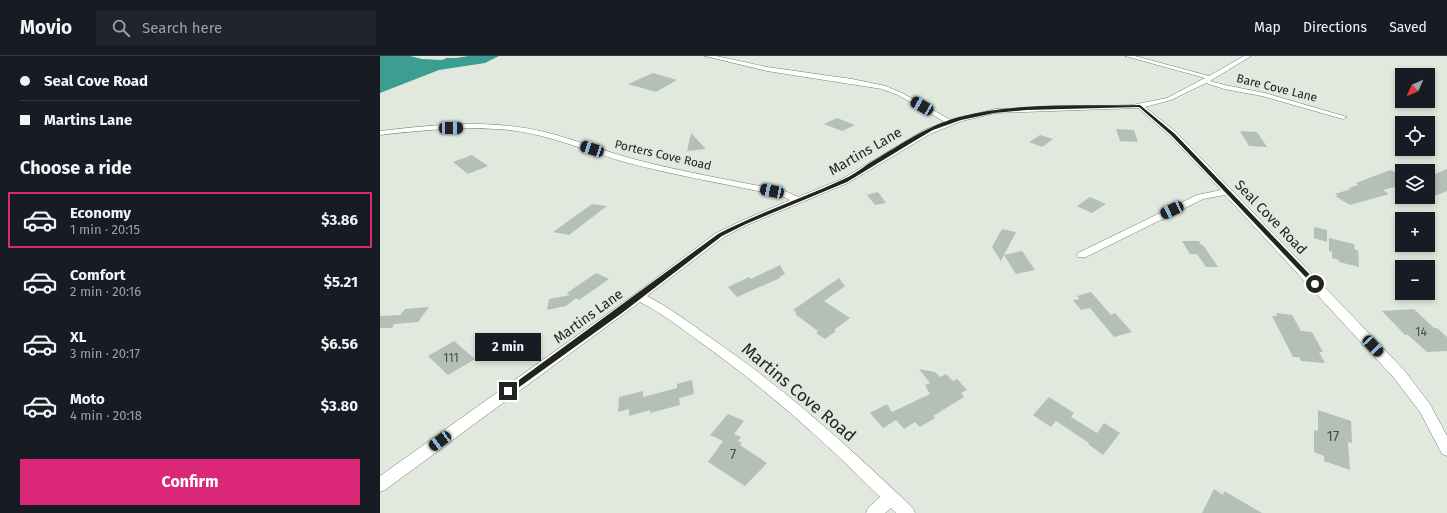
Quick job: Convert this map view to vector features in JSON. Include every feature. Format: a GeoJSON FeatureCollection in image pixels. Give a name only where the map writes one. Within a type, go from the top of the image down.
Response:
{"type":"FeatureCollection","features":[{"type":"Feature","properties":{"kind":"street"},"geometry":{"type":"LineString","coordinates":[[708,56],[766,69],[884,87],[900,94],[950,122]]}},
{"type":"Feature","properties":{"kind":"street","name":"Bare Cove Lane"},"geometry":{"type":"LineString","coordinates":[[1128,56],[1208,80],[1224,87],[1263,94],[1343,117]]}},
{"type":"Feature","properties":{"kind":"street","name":"Martins Lane"},"geometry":{"type":"LineString","coordinates":[[380,485],[720,235],[744,223],[854,176],[914,139],[950,122],[978,114],[1012,110],[1140,106],[1169,99],[1208,80],[1248,56]]}},
{"type":"Feature","properties":{"kind":"street","name":"Seal Cove Road"},"geometry":{"type":"LineString","coordinates":[[1140,106],[1173,134],[1399,374],[1425,408],[1447,450]]}},
{"type":"Feature","properties":{"kind":"street","name":"Porters Cove Road"},"geometry":{"type":"LineString","coordinates":[[380,133],[437,128],[480,127],[531,131],[556,137],[627,160],[785,194],[798,200]]}},
{"type":"Feature","properties":{"kind":"street"},"geometry":{"type":"LineString","coordinates":[[1082,255],[1200,197],[1228,192]]}},
{"type":"Feature","properties":{"kind":"street","name":"Martins Cove Road"},"geometry":{"type":"LineString","coordinates":[[639,296],[708,341],[767,384],[803,415],[907,513]]}},
{"type":"Feature","properties":{"kind":"street"},"geometry":{"type":"LineString","coordinates":[[874,513],[891,497]]}},
{"type":"Feature","properties":{"kind":"water"},"geometry":{"type":"Polygon","coordinates":[[[380,56],[410,56],[422,59],[442,60],[447,58],[469,56],[499,56],[485,63],[439,70],[380,93],[380,56]]]}},
{"type":"Feature","properties":{"kind":"building"},"geometry":{"type":"Polygon","coordinates":[[[653,73],[677,80],[656,92],[628,84],[653,73]]]}},
{"type":"Feature","properties":{"kind":"building"},"geometry":{"type":"Polygon","coordinates":[[[837,118],[855,125],[842,131],[824,124],[837,118]]]}},
{"type":"Feature","properties":{"kind":"building"},"geometry":{"type":"Polygon","coordinates":[[[1116,129],[1134,130],[1138,142],[1120,141],[1116,129]]]}},
{"type":"Feature","properties":{"kind":"building"},"geometry":{"type":"Polygon","coordinates":[[[1240,131],[1257,132],[1267,147],[1249,146],[1240,131]]]}},
{"type":"Feature","properties":{"kind":"building"},"geometry":{"type":"Polygon","coordinates":[[[691,133],[706,149],[687,151],[691,133]]]}},
{"type":"Feature","properties":{"kind":"building"},"geometry":{"type":"Polygon","coordinates":[[[1040,135],[1053,139],[1042,147],[1029,142],[1040,135]]]}},
{"type":"Feature","properties":{"kind":"building"},"geometry":{"type":"Polygon","coordinates":[[[472,155],[488,166],[468,174],[453,162],[472,155]]]}},
{"type":"Feature","properties":{"kind":"building"},"geometry":{"type":"Polygon","coordinates":[[[1447,169],[1447,191],[1435,196],[1435,174],[1447,169]]]}},
{"type":"Feature","properties":{"kind":"building"},"geometry":{"type":"Polygon","coordinates":[[[1390,170],[1395,172],[1395,187],[1383,190],[1389,194],[1350,205],[1335,196],[1338,196],[1335,194],[1358,185],[1356,183],[1390,170]]]}},
{"type":"Feature","properties":{"kind":"building"},"geometry":{"type":"Polygon","coordinates":[[[878,192],[886,203],[875,205],[867,195],[878,192]]]}},
{"type":"Feature","properties":{"kind":"building"},"geometry":{"type":"Polygon","coordinates":[[[1090,197],[1106,204],[1092,213],[1077,206],[1090,197]]]}},
{"type":"Feature","properties":{"kind":"building"},"geometry":{"type":"Polygon","coordinates":[[[592,204],[607,206],[569,235],[553,232],[592,204]]]}},
{"type":"Feature","properties":{"kind":"building"},"geometry":{"type":"Polygon","coordinates":[[[1314,227],[1327,230],[1327,242],[1314,238],[1314,227]]]}},
{"type":"Feature","properties":{"kind":"building"},"geometry":{"type":"Polygon","coordinates":[[[1002,229],[1016,232],[1001,261],[992,247],[1002,229]]]}},
{"type":"Feature","properties":{"kind":"building"},"geometry":{"type":"Polygon","coordinates":[[[1329,238],[1354,244],[1355,250],[1358,250],[1359,267],[1339,262],[1339,260],[1332,258],[1332,252],[1329,251],[1329,238]]]}},
{"type":"Feature","properties":{"kind":"building"},"geometry":{"type":"Polygon","coordinates":[[[1182,241],[1199,241],[1218,267],[1206,267],[1197,254],[1190,254],[1182,241]]]}},
{"type":"Feature","properties":{"kind":"building"},"geometry":{"type":"Polygon","coordinates":[[[1022,251],[1035,270],[1016,274],[1004,255],[1022,251]]]}},
{"type":"Feature","properties":{"kind":"building"},"geometry":{"type":"Polygon","coordinates":[[[780,265],[785,274],[779,277],[780,278],[737,297],[728,287],[749,277],[751,279],[780,265]]]}},
{"type":"Feature","properties":{"kind":"building"},"geometry":{"type":"Polygon","coordinates":[[[596,273],[609,279],[579,300],[576,298],[566,306],[547,310],[549,299],[570,295],[567,293],[596,273]]]}},
{"type":"Feature","properties":{"kind":"building"},"geometry":{"type":"Polygon","coordinates":[[[839,278],[845,286],[824,301],[850,318],[825,339],[816,333],[818,331],[795,314],[797,313],[793,310],[839,278]]]}},
{"type":"Feature","properties":{"kind":"building"},"geometry":{"type":"Polygon","coordinates":[[[1091,292],[1111,315],[1115,313],[1132,332],[1114,337],[1090,308],[1081,310],[1073,300],[1080,299],[1077,296],[1091,292]]]}},
{"type":"Feature","properties":{"kind":"building"},"geometry":{"type":"Polygon","coordinates":[[[429,307],[418,322],[394,324],[392,328],[380,328],[380,316],[400,315],[405,309],[429,307]]]}},
{"type":"Feature","properties":{"kind":"building"},"geometry":{"type":"Polygon","coordinates":[[[1414,309],[1434,328],[1437,328],[1447,337],[1447,351],[1427,352],[1408,335],[1405,335],[1382,311],[1414,309]]]}},
{"type":"Feature","properties":{"kind":"building"},"geometry":{"type":"Polygon","coordinates":[[[1276,313],[1292,315],[1301,331],[1312,332],[1323,352],[1319,352],[1325,363],[1301,361],[1299,357],[1293,357],[1272,316],[1277,316],[1276,313]]]}},
{"type":"Feature","properties":{"kind":"building"},"geometry":{"type":"Polygon","coordinates":[[[454,341],[475,359],[448,375],[428,356],[454,341]]]}},
{"type":"Feature","properties":{"kind":"building"},"geometry":{"type":"Polygon","coordinates":[[[919,369],[935,372],[940,377],[946,374],[953,381],[957,379],[967,390],[961,393],[964,397],[933,416],[935,418],[920,427],[915,422],[904,429],[896,420],[883,428],[870,413],[887,404],[892,412],[930,394],[925,385],[930,383],[919,369]]]}},
{"type":"Feature","properties":{"kind":"building"},"geometry":{"type":"Polygon","coordinates":[[[692,380],[694,394],[679,398],[680,405],[650,413],[650,410],[629,416],[629,409],[618,412],[619,397],[643,391],[643,397],[677,388],[677,384],[692,380]]]}},
{"type":"Feature","properties":{"kind":"building"},"geometry":{"type":"Polygon","coordinates":[[[1049,397],[1074,413],[1071,417],[1097,433],[1104,423],[1120,433],[1103,455],[1088,444],[1089,443],[1056,421],[1051,427],[1033,415],[1049,397]]]}},
{"type":"Feature","properties":{"kind":"building"},"geometry":{"type":"Polygon","coordinates":[[[1318,410],[1351,421],[1352,443],[1348,442],[1350,470],[1324,461],[1324,456],[1314,452],[1314,430],[1318,431],[1318,410]]]}},
{"type":"Feature","properties":{"kind":"building"},"geometry":{"type":"Polygon","coordinates":[[[728,414],[744,421],[734,434],[741,437],[738,441],[742,443],[740,445],[767,463],[745,486],[708,462],[723,441],[710,435],[728,414]]]}},
{"type":"Feature","properties":{"kind":"building"},"geometry":{"type":"Polygon","coordinates":[[[1214,489],[1223,495],[1224,491],[1262,513],[1202,513],[1214,489]]]}},
{"type":"Feature","properties":{"kind":"route"},"geometry":{"type":"LineString","coordinates":[[508,391],[619,311],[714,239],[730,229],[846,181],[898,148],[932,130],[960,118],[994,111],[1140,106],[1173,134],[1315,284]]}}]}
